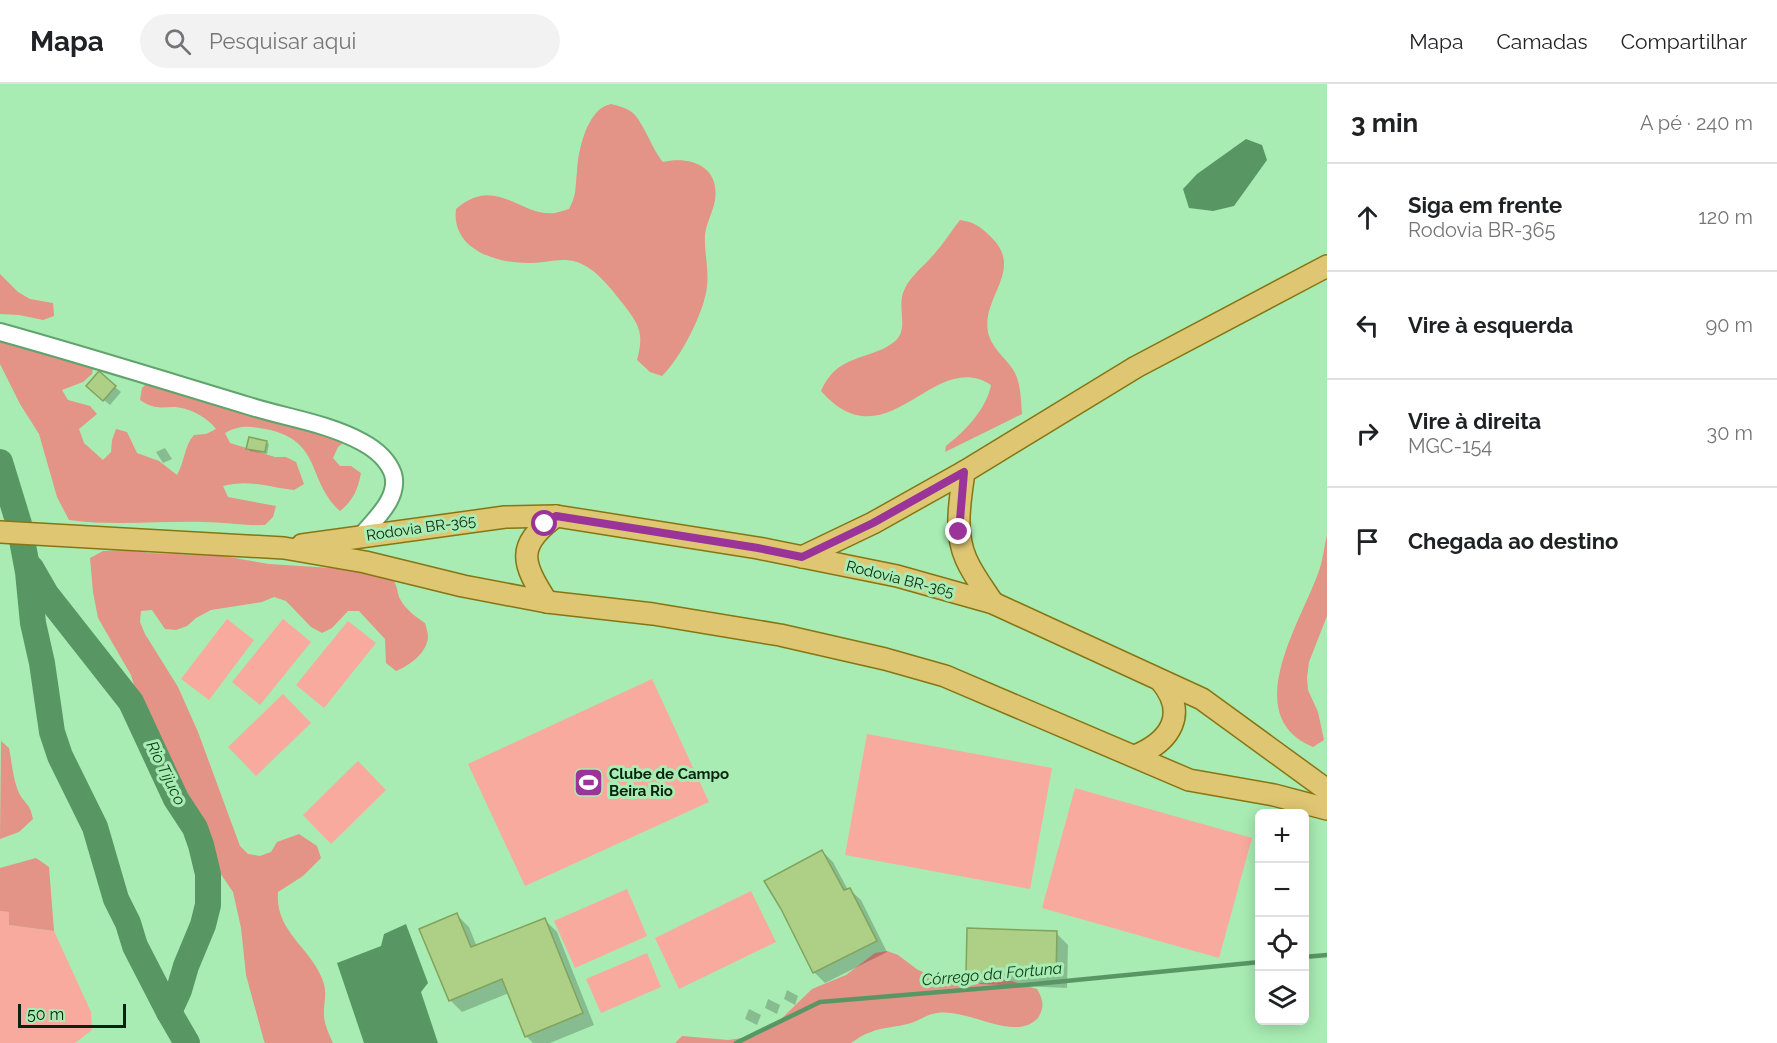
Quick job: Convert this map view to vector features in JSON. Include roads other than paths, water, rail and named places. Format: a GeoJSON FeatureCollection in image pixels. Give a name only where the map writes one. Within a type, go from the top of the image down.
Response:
{"type":"FeatureCollection","features":[{"type":"Feature","properties":{"kind":"main road"},"geometry":{"type":"LineString","coordinates":[[802,557],[873,523],[964,472],[1136,367],[1327,266]]}},
{"type":"Feature","properties":{"kind":"main road"},"geometry":{"type":"LineString","coordinates":[[964,472],[959,522],[962,547],[972,570],[993,603]]}},
{"type":"Feature","properties":{"kind":"main road"},"geometry":{"type":"LineString","coordinates":[[547,602],[529,570],[527,548],[536,532],[556,516]]}},
{"type":"Feature","properties":{"kind":"main road","name":"Rodovia BR-365"},"geometry":{"type":"LineString","coordinates":[[284,548],[505,517],[556,516],[692,537],[897,576],[993,603],[1202,699],[1327,790]]}},
{"type":"Feature","properties":{"kind":"main road","name":"Rodovia BR-365"},"geometry":{"type":"LineString","coordinates":[[0,532],[284,548],[365,562],[463,586],[547,602],[757,631],[885,659],[945,676],[1190,780],[1274,795],[1327,809]]}},
{"type":"Feature","properties":{"kind":"main road"},"geometry":{"type":"LineString","coordinates":[[1135,756],[1158,744],[1173,722],[1174,702],[1170,692],[1161,681]]}},
{"type":"Feature","properties":{"kind":"street"},"geometry":{"type":"LineString","coordinates":[[0,332],[262,410],[307,421],[363,442],[383,457],[393,475],[394,483],[387,504],[361,536]]}},
{"type":"Feature","properties":{"kind":"waterway","name":"Rio Tijuco"},"geometry":{"type":"LineString","coordinates":[[0,462],[19,524],[52,732],[60,756],[95,827],[116,899],[128,923],[135,946],[187,1043]]}},
{"type":"Feature","properties":{"kind":"waterway","name":"Rio Tijuco"},"geometry":{"type":"LineString","coordinates":[[31,568],[46,594],[131,702],[176,799],[195,828],[201,845],[208,874],[208,905],[203,925],[169,1012]]}},
{"type":"Feature","properties":{"kind":"waterway","name":"Córrego da Fortuna"},"geometry":{"type":"LineString","coordinates":[[1309,957],[1327,955]]}},
{"type":"Feature","properties":{"kind":"waterway","name":"Córrego da Fortuna"},"geometry":{"type":"LineString","coordinates":[[736,1043],[820,1002],[1255,962]]}},
{"type":"Feature","properties":{"kind":"place","name":"Clube de Campo Beira Rio"},"geometry":{"type":"Point","coordinates":[588,783]}}]}
